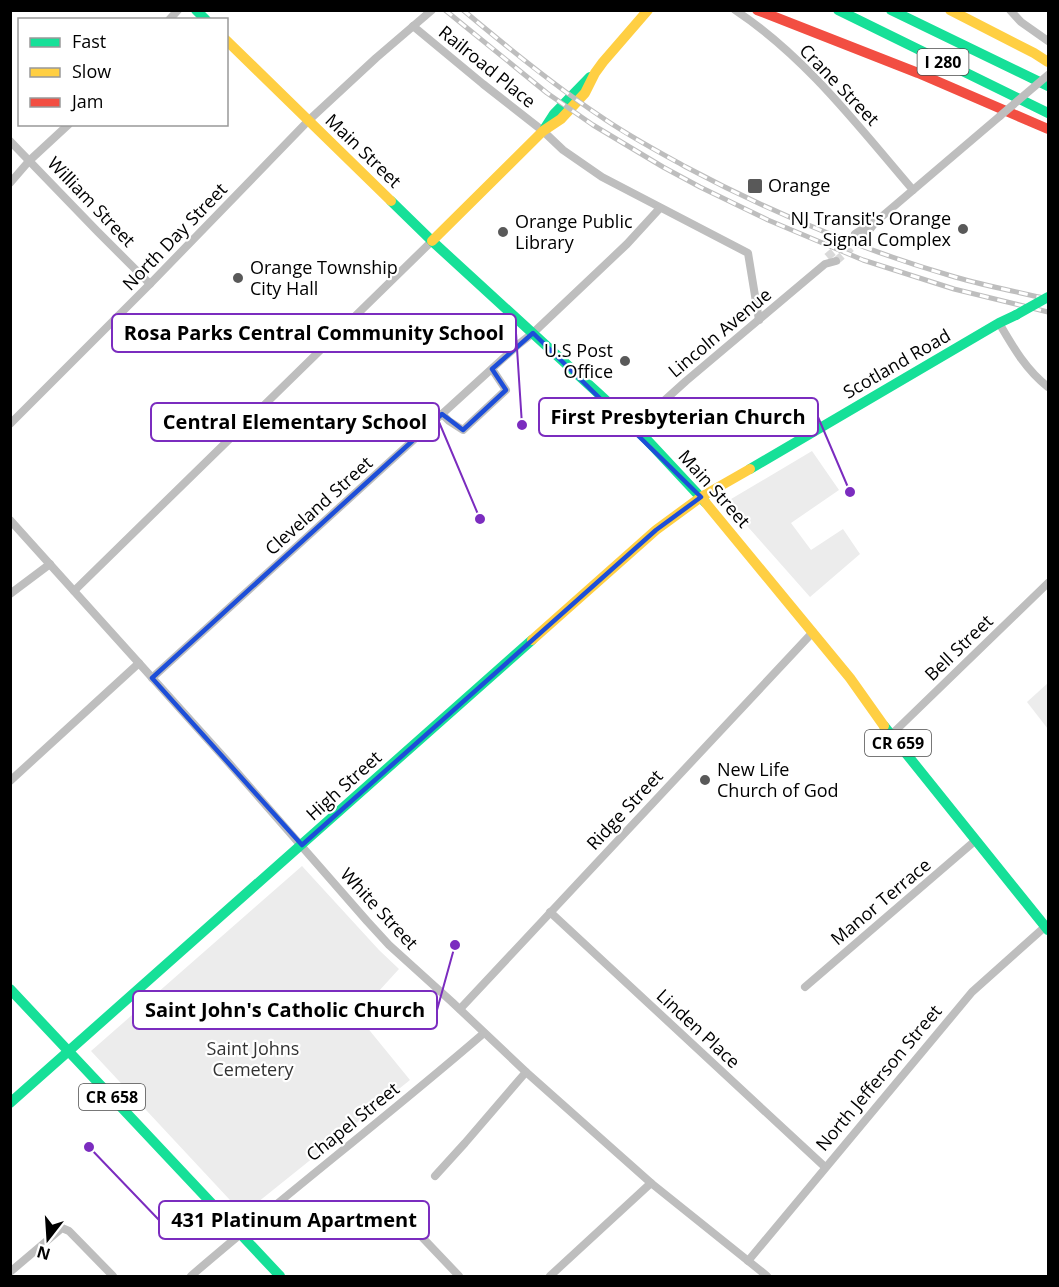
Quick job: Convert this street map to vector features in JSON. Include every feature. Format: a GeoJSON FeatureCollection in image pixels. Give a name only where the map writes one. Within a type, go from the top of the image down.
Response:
{"type":"FeatureCollection","features":[{"type":"Feature","properties":{"kind":"main road"},"geometry":{"type":"LineString","coordinates":[[432,241],[543,131],[561,119],[585,93],[595,73],[648,10]]}},
{"type":"Feature","properties":{"kind":"main road"},"geometry":{"type":"LineString","coordinates":[[757,10],[918,73],[1048,129]]}},
{"type":"Feature","properties":{"kind":"main road","name":"I 280"},"geometry":{"type":"LineString","coordinates":[[838,10],[1048,113]]}},
{"type":"Feature","properties":{"kind":"main road","name":"I 280"},"geometry":{"type":"LineString","coordinates":[[891,10],[1048,86]]}},
{"type":"Feature","properties":{"kind":"main road"},"geometry":{"type":"LineString","coordinates":[[950,10],[1048,62]]}},
{"type":"Feature","properties":{"kind":"main road","name":"Main Street"},"geometry":{"type":"LineString","coordinates":[[228,42],[432,241],[635,427],[701,497],[813,632],[891,735],[1048,927]]}},
{"type":"Feature","properties":{"kind":"main road","name":"Scotland Road"},"geometry":{"type":"LineString","coordinates":[[701,497],[999,323],[1048,297]]}},
{"type":"Feature","properties":{"kind":"main road","name":"High Street"},"geometry":{"type":"LineString","coordinates":[[10,1103],[656,530],[701,497]]}},
{"type":"Feature","properties":{"kind":"main road","name":"CR 658"},"geometry":{"type":"LineString","coordinates":[[10,989],[280,1276]]}},
{"type":"Feature","properties":{"kind":"street","name":"North Day Street"},"geometry":{"type":"LineString","coordinates":[[10,424],[308,121],[432,10]]}},
{"type":"Feature","properties":{"kind":"street","name":"Crane Street"},"geometry":{"type":"LineString","coordinates":[[735,10],[774,40],[828,90],[913,190]]}},
{"type":"Feature","properties":{"kind":"street"},"geometry":{"type":"LineString","coordinates":[[1010,10],[1021,22],[1048,41]]}},
{"type":"Feature","properties":{"kind":"street","name":"Railroad Place"},"geometry":{"type":"LineString","coordinates":[[413,26],[543,131],[563,150],[602,177],[748,253],[759,320]]}},
{"type":"Feature","properties":{"kind":"street"},"geometry":{"type":"LineString","coordinates":[[855,234],[879,219],[1048,75]]}},
{"type":"Feature","properties":{"kind":"street"},"geometry":{"type":"LineString","coordinates":[[10,183],[29,161],[67,126]]}},
{"type":"Feature","properties":{"kind":"street","name":"William Street"},"geometry":{"type":"LineString","coordinates":[[10,141],[150,284]]}},
{"type":"Feature","properties":{"kind":"street","name":"Cleveland Street"},"geometry":{"type":"LineString","coordinates":[[152,678],[533,333],[627,244],[660,208]]}},
{"type":"Feature","properties":{"kind":"street"},"geometry":{"type":"LineString","coordinates":[[863,238],[879,219]]}},
{"type":"Feature","properties":{"kind":"street"},"geometry":{"type":"LineString","coordinates":[[74,591],[432,241]]}},
{"type":"Feature","properties":{"kind":"street","name":"Lincoln Avenue"},"geometry":{"type":"LineString","coordinates":[[635,427],[826,260],[836,261]]}},
{"type":"Feature","properties":{"kind":"street"},"geometry":{"type":"LineString","coordinates":[[999,323],[1023,362],[1048,387]]}},
{"type":"Feature","properties":{"kind":"street"},"geometry":{"type":"LineString","coordinates":[[442,414],[463,430],[506,390],[492,369]]}},
{"type":"Feature","properties":{"kind":"street","name":"White Street"},"geometry":{"type":"LineString","coordinates":[[10,520],[389,945],[526,1072],[651,1183],[767,1276]]}},
{"type":"Feature","properties":{"kind":"street"},"geometry":{"type":"LineString","coordinates":[[10,594],[50,564]]}},
{"type":"Feature","properties":{"kind":"street","name":"Bell Street"},"geometry":{"type":"LineString","coordinates":[[891,735],[1048,583]]}},
{"type":"Feature","properties":{"kind":"street","name":"Ridge Street"},"geometry":{"type":"LineString","coordinates":[[460,1009],[813,632]]}},
{"type":"Feature","properties":{"kind":"street"},"geometry":{"type":"LineString","coordinates":[[10,781],[139,663]]}},
{"type":"Feature","properties":{"kind":"street","name":"Manor Terrace"},"geometry":{"type":"LineString","coordinates":[[805,987],[976,840]]}},
{"type":"Feature","properties":{"kind":"street","name":"Linden Place"},"geometry":{"type":"LineString","coordinates":[[550,912],[825,1167]]}},
{"type":"Feature","properties":{"kind":"street","name":"North Jefferson Street"},"geometry":{"type":"LineString","coordinates":[[748,1261],[972,992],[1048,927]]}},
{"type":"Feature","properties":{"kind":"street","name":"Chapel Street"},"geometry":{"type":"LineString","coordinates":[[191,1276],[484,1033]]}},
{"type":"Feature","properties":{"kind":"street"},"geometry":{"type":"LineString","coordinates":[[435,1176],[526,1072]]}},
{"type":"Feature","properties":{"kind":"street"},"geometry":{"type":"LineString","coordinates":[[550,1276],[651,1183]]}},
{"type":"Feature","properties":{"kind":"street"},"geometry":{"type":"LineString","coordinates":[[400,1214],[459,1276]]}},
{"type":"Feature","properties":{"kind":"street"},"geometry":{"type":"LineString","coordinates":[[10,1272],[63,1228],[69,1231],[113,1276]]}},
{"type":"Feature","properties":{"kind":"highlighted area"},"geometry":{"type":"Polygon","coordinates":[[[533,333],[701,497],[656,530],[302,845],[152,678],[442,414],[463,430],[506,390],[492,369],[533,333]]]}},
{"type":"Feature","properties":{"kind":"green space"},"geometry":{"type":"Polygon","coordinates":[[[812,451],[839,490],[791,523],[811,550],[843,529],[860,554],[810,597],[726,502],[812,451]]]}},
{"type":"Feature","properties":{"kind":"green space"},"geometry":{"type":"Polygon","coordinates":[[[1048,683],[1048,729],[1027,702],[1048,683]]]}},
{"type":"Feature","properties":{"kind":"green space","name":"Saint Johns Cemetery"},"geometry":{"type":"Polygon","coordinates":[[[302,866],[399,969],[357,1015],[410,1080],[243,1214],[91,1051],[302,866]]]}},
{"type":"Feature","properties":{"kind":"tunnel"},"geometry":{"type":"LineString","coordinates":[[827,257],[855,234]]}},
{"type":"Feature","properties":{"kind":"tunnel"},"geometry":{"type":"LineString","coordinates":[[836,261],[863,238]]}},
{"type":"Feature","properties":{"kind":"railway"},"geometry":{"type":"LineString","coordinates":[[445,10],[547,93],[593,125],[700,187],[768,220],[863,260],[954,289],[1048,312]]}},
{"type":"Feature","properties":{"kind":"railway"},"geometry":{"type":"LineString","coordinates":[[463,10],[582,104],[653,149],[718,184],[784,215],[886,255],[967,280],[1048,299]]}},
{"type":"Feature","properties":{"kind":"traffic: fast"},"geometry":{"type":"LineString","coordinates":[[196,10],[204,18]]}},
{"type":"Feature","properties":{"kind":"traffic: fast"},"geometry":{"type":"LineString","coordinates":[[838,10],[1048,113]]}},
{"type":"Feature","properties":{"kind":"traffic: fast"},"geometry":{"type":"LineString","coordinates":[[891,10],[1048,86]]}},
{"type":"Feature","properties":{"kind":"traffic: fast"},"geometry":{"type":"LineString","coordinates":[[545,128],[554,114],[590,77]]}},
{"type":"Feature","properties":{"kind":"traffic: fast"},"geometry":{"type":"LineString","coordinates":[[391,201],[635,427],[705,502]]}},
{"type":"Feature","properties":{"kind":"traffic: fast"},"geometry":{"type":"LineString","coordinates":[[1016,315],[1048,297]]}},
{"type":"Feature","properties":{"kind":"traffic: fast"},"geometry":{"type":"LineString","coordinates":[[750,469],[1016,315]]}},
{"type":"Feature","properties":{"kind":"traffic: fast"},"geometry":{"type":"LineString","coordinates":[[10,1103],[532,640]]}},
{"type":"Feature","properties":{"kind":"traffic: fast"},"geometry":{"type":"LineString","coordinates":[[884,726],[1048,930]]}},
{"type":"Feature","properties":{"kind":"traffic: fast"},"geometry":{"type":"LineString","coordinates":[[10,989],[280,1276]]}},
{"type":"Feature","properties":{"kind":"traffic: slow"},"geometry":{"type":"LineString","coordinates":[[432,241],[543,131],[561,119],[585,93],[603,62],[648,10]]}},
{"type":"Feature","properties":{"kind":"traffic: slow"},"geometry":{"type":"LineString","coordinates":[[950,10],[1048,62]]}},
{"type":"Feature","properties":{"kind":"traffic: slow"},"geometry":{"type":"LineString","coordinates":[[228,42],[391,201]]}},
{"type":"Feature","properties":{"kind":"traffic: slow"},"geometry":{"type":"LineString","coordinates":[[532,640],[656,530],[701,497],[750,469]]}},
{"type":"Feature","properties":{"kind":"traffic: slow"},"geometry":{"type":"LineString","coordinates":[[705,502],[850,678],[884,726]]}},
{"type":"Feature","properties":{"kind":"traffic: jam"},"geometry":{"type":"LineString","coordinates":[[757,10],[918,73],[1048,129]]}},
{"type":"Feature","properties":{"kind":"place","name":"Orange"},"geometry":{"type":"Point","coordinates":[755,186]}},
{"type":"Feature","properties":{"kind":"place","name":"NJ Transit's Orange Signal Complex"},"geometry":{"type":"Point","coordinates":[963,229]}},
{"type":"Feature","properties":{"kind":"place","name":"Orange Public Library"},"geometry":{"type":"Point","coordinates":[503,232]}},
{"type":"Feature","properties":{"kind":"place","name":"Orange Township City Hall"},"geometry":{"type":"Point","coordinates":[238,278]}},
{"type":"Feature","properties":{"kind":"place","name":"U.S Post Office"},"geometry":{"type":"Point","coordinates":[625,361]}},
{"type":"Feature","properties":{"kind":"place","name":"Rosa Parks Central Community School"},"geometry":{"type":"Point","coordinates":[522,425]}},
{"type":"Feature","properties":{"kind":"place","name":"First Presbyterian Church"},"geometry":{"type":"Point","coordinates":[850,492]}},
{"type":"Feature","properties":{"kind":"place","name":"Central Elementary School"},"geometry":{"type":"Point","coordinates":[480,519]}},
{"type":"Feature","properties":{"kind":"place","name":"New Life Church of God"},"geometry":{"type":"Point","coordinates":[705,780]}},
{"type":"Feature","properties":{"kind":"place","name":"Saint John's Catholic Church"},"geometry":{"type":"Point","coordinates":[455,945]}},
{"type":"Feature","properties":{"kind":"place","name":"431 Platinum Apartment"},"geometry":{"type":"Point","coordinates":[89,1147]}}]}
